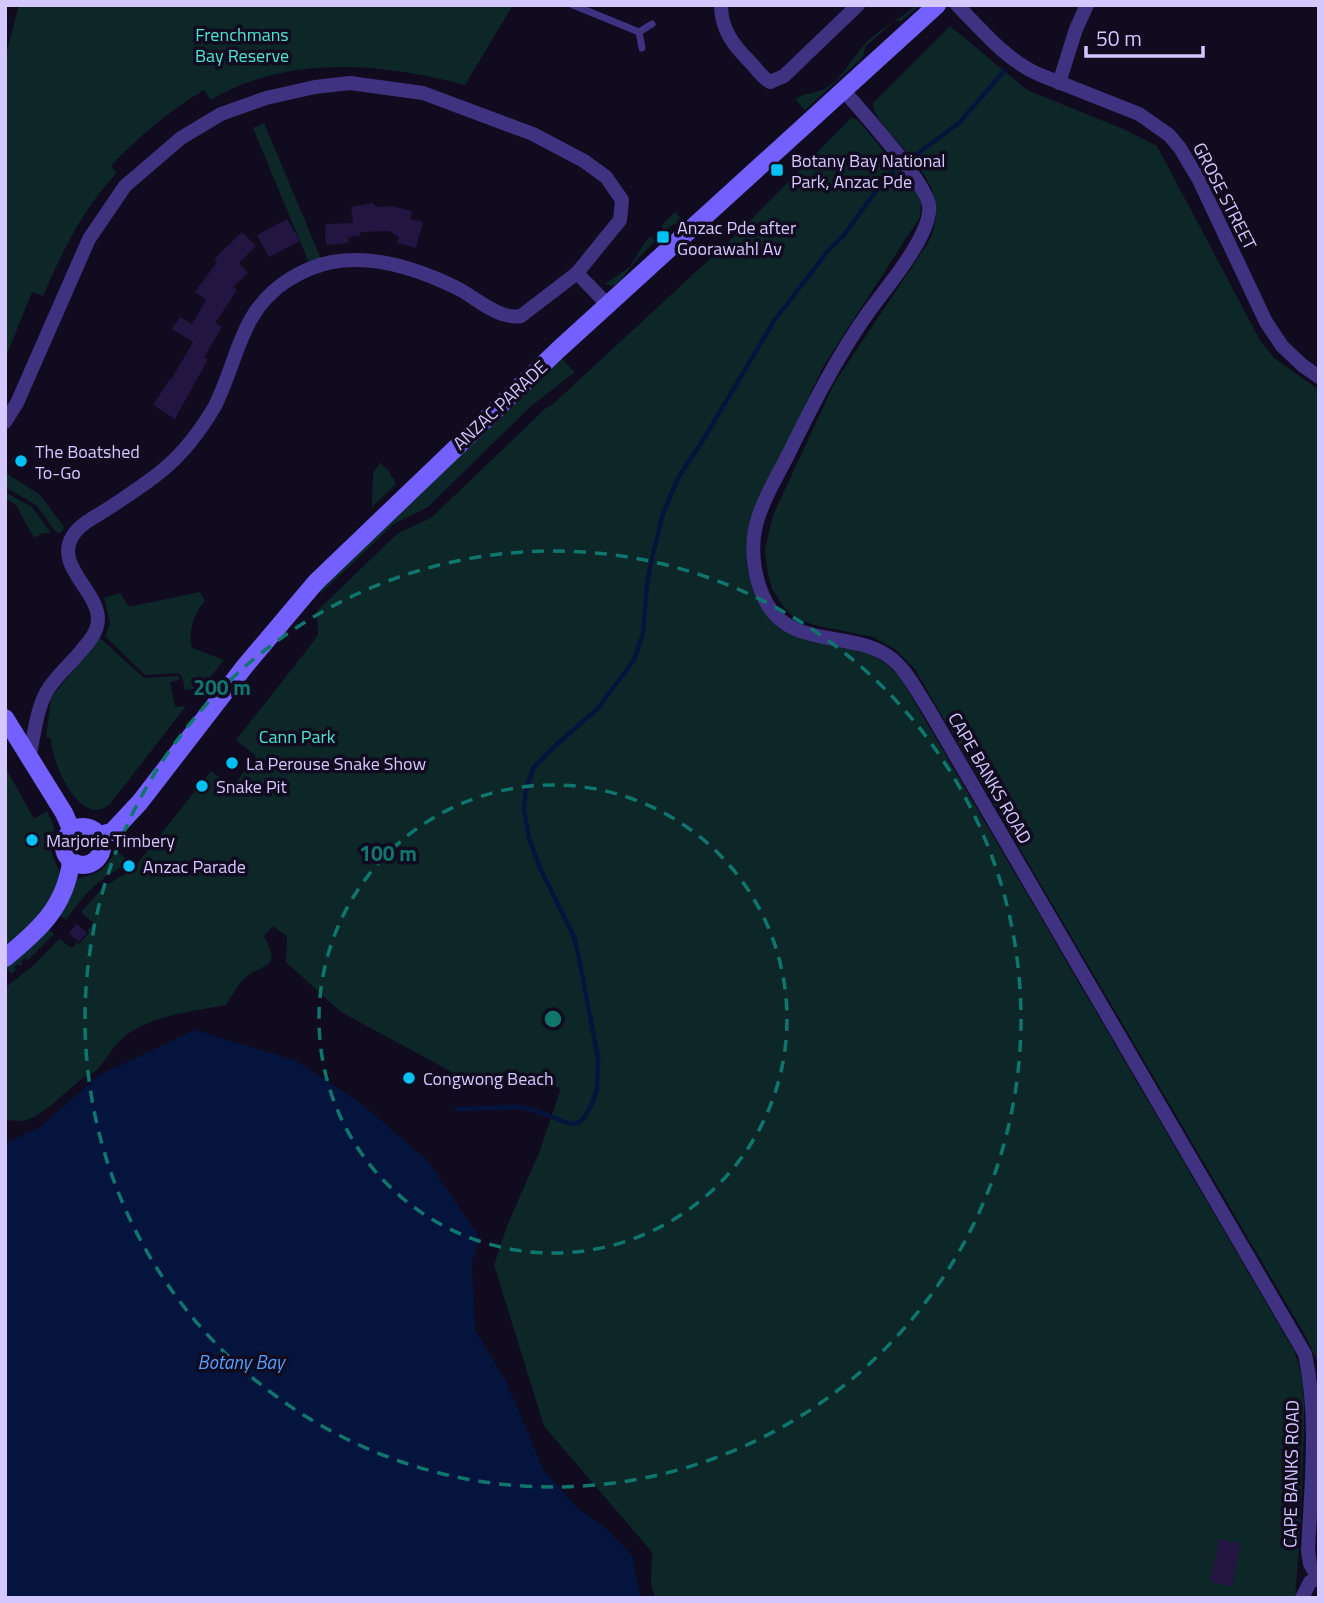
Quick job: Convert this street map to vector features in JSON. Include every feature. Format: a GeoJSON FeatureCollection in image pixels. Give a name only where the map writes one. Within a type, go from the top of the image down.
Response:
{"type":"FeatureCollection","features":[{"type":"Feature","properties":{"kind":"main road","name":"ANZAC PARADE"},"geometry":{"type":"LineString","coordinates":[[98,835],[112,832],[135,807],[245,666],[317,582],[423,478],[608,305],[937,5]]}},
{"type":"Feature","properties":{"kind":"main road"},"geometry":{"type":"LineString","coordinates":[[5,718],[64,813],[72,831]]}},
{"type":"Feature","properties":{"kind":"main road"},"geometry":{"type":"LineString","coordinates":[[85,828],[98,835],[102,846],[96,860],[86,865],[71,862],[64,846],[72,831],[85,828]]}},
{"type":"Feature","properties":{"kind":"main road"},"geometry":{"type":"LineString","coordinates":[[5,958],[31,935],[60,901],[68,882],[71,862]]}},
{"type":"Feature","properties":{"kind":"street"},"geometry":{"type":"LineString","coordinates":[[721,5],[723,26],[730,38],[741,54],[754,65],[759,76],[770,82],[784,76],[858,5]]}},
{"type":"Feature","properties":{"kind":"street","name":"GROSE STREET"},"geometry":{"type":"LineString","coordinates":[[957,5],[1014,60],[1030,71],[1139,114],[1169,135],[1199,180],[1266,322],[1282,346],[1319,377]]}},
{"type":"Feature","properties":{"kind":"street"},"geometry":{"type":"LineString","coordinates":[[1059,83],[1076,29],[1087,5]]}},
{"type":"Feature","properties":{"kind":"street"},"geometry":{"type":"LineString","coordinates":[[5,422],[17,403],[89,239],[125,186],[181,138],[221,114],[266,98],[315,87],[350,83],[423,93],[533,134],[584,160],[606,177],[622,200],[620,220],[577,273],[527,314],[514,317],[501,313],[425,274],[391,264],[366,261],[341,260],[310,268],[267,296],[249,320],[214,407],[190,442],[159,475],[85,524],[72,536],[68,554],[97,611],[97,629],[47,690],[29,758]]}},
{"type":"Feature","properties":{"kind":"street","name":"CAPE BANKS ROAD"},"geometry":{"type":"LineString","coordinates":[[844,91],[924,191],[930,214],[923,235],[825,380],[778,474],[756,523],[753,550],[756,576],[765,601],[787,626],[814,636],[874,648],[890,657],[902,670],[929,710],[1305,1354],[1311,1384],[1313,1420],[1308,1551],[1310,1563],[1318,1579]]}},
{"type":"Feature","properties":{"kind":"street"},"geometry":{"type":"LineString","coordinates":[[577,273],[608,305]]}},
{"type":"Feature","properties":{"kind":"street"},"geometry":{"type":"LineString","coordinates":[[1302,1598],[1310,1582],[1318,1579]]}},
{"type":"Feature","properties":{"kind":"lane"},"geometry":{"type":"LineString","coordinates":[[573,5],[639,32]]}},
{"type":"Feature","properties":{"kind":"lane"},"geometry":{"type":"LineString","coordinates":[[639,32],[652,24]]}},
{"type":"Feature","properties":{"kind":"lane"},"geometry":{"type":"LineString","coordinates":[[639,32],[642,48]]}},
{"type":"Feature","properties":{"kind":"green space","name":"Frenchmans Bay Reserve"},"geometry":{"type":"Polygon","coordinates":[[[19,5],[513,5],[465,85],[434,77],[369,68],[303,69],[240,85],[211,100],[204,90],[167,115],[111,166],[117,173],[83,216],[43,296],[32,292],[5,359],[5,59],[19,5]]]}},
{"type":"Feature","properties":{"kind":"green space"},"geometry":{"type":"Polygon","coordinates":[[[916,5],[920,5],[901,21],[895,21],[916,5]]]}},
{"type":"Feature","properties":{"kind":"green space"},"geometry":{"type":"Polygon","coordinates":[[[892,23],[865,47],[863,57],[805,110],[795,99],[832,84],[869,40],[892,23]]]}},
{"type":"Feature","properties":{"kind":"green space"},"geometry":{"type":"Polygon","coordinates":[[[950,26],[1027,90],[1123,129],[1157,146],[1261,342],[1274,358],[1319,390],[1319,1365],[1306,1337],[914,668],[896,650],[873,637],[814,625],[794,617],[772,589],[765,549],[773,515],[835,382],[928,243],[934,226],[936,210],[928,182],[881,122],[873,103],[950,26]]]}},
{"type":"Feature","properties":{"kind":"green space","name":"Cann Park"},"geometry":{"type":"Polygon","coordinates":[[[851,118],[857,119],[916,190],[921,204],[920,217],[824,365],[752,517],[747,537],[746,562],[749,577],[762,608],[784,630],[870,654],[900,677],[1293,1349],[1301,1375],[1304,1415],[1295,1598],[656,1598],[651,1585],[652,1552],[544,1426],[494,1265],[507,1226],[539,1153],[560,1091],[559,1087],[452,1072],[341,1012],[286,962],[287,936],[273,926],[264,936],[271,954],[269,963],[246,977],[226,1005],[178,1014],[143,1025],[121,1039],[95,1071],[42,1112],[25,1121],[5,1120],[5,988],[35,964],[59,939],[72,948],[77,942],[79,944],[89,933],[93,923],[81,912],[103,887],[137,864],[211,771],[232,787],[256,756],[236,740],[314,641],[318,634],[317,611],[398,533],[431,518],[546,408],[741,230],[851,118]]]}},
{"type":"Feature","properties":{"kind":"green space"},"geometry":{"type":"Polygon","coordinates":[[[264,123],[321,259],[309,263],[253,128],[264,123]]]}},
{"type":"Feature","properties":{"kind":"green space"},"geometry":{"type":"Polygon","coordinates":[[[675,212],[684,222],[672,225],[666,231],[661,226],[675,212]]]}},
{"type":"Feature","properties":{"kind":"green space"},"geometry":{"type":"Polygon","coordinates":[[[651,236],[655,241],[619,282],[613,286],[605,284],[630,267],[651,236]]]}},
{"type":"Feature","properties":{"kind":"green space"},"geometry":{"type":"Polygon","coordinates":[[[561,358],[575,372],[531,406],[428,507],[394,524],[321,593],[319,591],[561,358]]]}},
{"type":"Feature","properties":{"kind":"green space"},"geometry":{"type":"Polygon","coordinates":[[[380,463],[389,471],[396,484],[372,507],[373,473],[380,463]]]}},
{"type":"Feature","properties":{"kind":"green space"},"geometry":{"type":"Polygon","coordinates":[[[6,473],[40,495],[64,527],[61,533],[56,532],[36,505],[5,487],[6,473]]]}},
{"type":"Feature","properties":{"kind":"green space"},"geometry":{"type":"Polygon","coordinates":[[[5,492],[32,507],[51,533],[43,533],[34,538],[16,505],[5,498],[5,492]]]}},
{"type":"Feature","properties":{"kind":"green space"},"geometry":{"type":"Polygon","coordinates":[[[200,592],[205,601],[192,623],[192,648],[224,660],[196,694],[190,689],[185,690],[179,673],[145,675],[105,636],[110,623],[104,598],[120,593],[129,607],[200,592]]]}},
{"type":"Feature","properties":{"kind":"green space"},"geometry":{"type":"Polygon","coordinates":[[[100,638],[144,678],[178,676],[180,680],[170,682],[175,707],[186,706],[110,804],[99,810],[88,808],[69,789],[56,761],[51,738],[46,737],[51,698],[100,638]]]}},
{"type":"Feature","properties":{"kind":"green space"},"geometry":{"type":"Polygon","coordinates":[[[5,767],[34,819],[47,811],[54,827],[51,852],[61,875],[59,893],[5,952],[5,767]]]}},
{"type":"Feature","properties":{"kind":"green space"},"geometry":{"type":"Polygon","coordinates":[[[116,851],[128,860],[127,864],[92,888],[66,920],[57,914],[76,879],[100,871],[116,851]]]}},
{"type":"Feature","properties":{"kind":"green space"},"geometry":{"type":"Polygon","coordinates":[[[46,927],[54,934],[28,960],[25,958],[21,961],[23,964],[14,967],[16,970],[11,974],[5,966],[46,927]]]}},
{"type":"Feature","properties":{"kind":"water","name":"Botany Bay"},"geometry":{"type":"Polygon","coordinates":[[[195,1030],[296,1061],[359,1102],[427,1160],[480,1238],[472,1262],[475,1330],[507,1383],[543,1469],[576,1507],[606,1528],[632,1556],[641,1598],[5,1598],[5,1144],[40,1127],[99,1075],[195,1030]]]}},
{"type":"Feature","properties":{"kind":"building"},"geometry":{"type":"Polygon","coordinates":[[[373,203],[376,207],[391,206],[412,211],[410,219],[423,222],[416,248],[397,243],[399,237],[389,231],[360,232],[361,236],[348,237],[349,243],[326,245],[325,224],[353,223],[351,207],[373,203]]]}},
{"type":"Feature","properties":{"kind":"building"},"geometry":{"type":"Polygon","coordinates":[[[287,219],[300,241],[269,257],[257,235],[287,219]]]}},
{"type":"Feature","properties":{"kind":"building"},"geometry":{"type":"Polygon","coordinates":[[[242,232],[256,246],[239,263],[248,273],[233,287],[237,290],[215,323],[222,327],[204,357],[208,359],[175,419],[153,405],[193,342],[172,329],[180,317],[192,324],[206,300],[195,292],[217,262],[214,259],[242,232]]]}},
{"type":"Feature","properties":{"kind":"building"},"geometry":{"type":"Polygon","coordinates":[[[77,924],[87,933],[79,942],[69,933],[77,924]]]}},
{"type":"Feature","properties":{"kind":"building"},"geometry":{"type":"Polygon","coordinates":[[[1219,1539],[1241,1544],[1232,1586],[1210,1582],[1219,1539]]]}},
{"type":"Feature","properties":{"kind":"waterway"},"geometry":{"type":"LineString","coordinates":[[910,159],[959,123],[1004,71]]}},
{"type":"Feature","properties":{"kind":"waterway"},"geometry":{"type":"LineString","coordinates":[[456,1109],[518,1107],[534,1110],[570,1124],[578,1123],[584,1118],[592,1104],[597,1090],[598,1058],[579,958],[574,937],[529,839],[524,809],[526,789],[534,767],[598,708],[634,660],[643,633],[652,558],[663,514],[678,478],[774,321],[827,252],[844,235],[881,184],[893,173]]}},
{"type":"Feature","properties":{"kind":"place","name":"Botany Bay National Park, Anzac Pde"},"geometry":{"type":"Point","coordinates":[777,170]}},
{"type":"Feature","properties":{"kind":"place","name":"Anzac Pde after Goorawahl Av"},"geometry":{"type":"Point","coordinates":[663,237]}},
{"type":"Feature","properties":{"kind":"place","name":"The Boatshed To-Go"},"geometry":{"type":"Point","coordinates":[21,461]}},
{"type":"Feature","properties":{"kind":"place","name":"La Perouse Snake Show"},"geometry":{"type":"Point","coordinates":[232,763]}},
{"type":"Feature","properties":{"kind":"place","name":"Snake Pit"},"geometry":{"type":"Point","coordinates":[202,786]}},
{"type":"Feature","properties":{"kind":"place","name":"Marjorie Timbery"},"geometry":{"type":"Point","coordinates":[32,840]}},
{"type":"Feature","properties":{"kind":"place","name":"Anzac Parade"},"geometry":{"type":"Point","coordinates":[129,866]}},
{"type":"Feature","properties":{"kind":"place","name":"Congwong Beach"},"geometry":{"type":"Point","coordinates":[409,1078]}}]}
